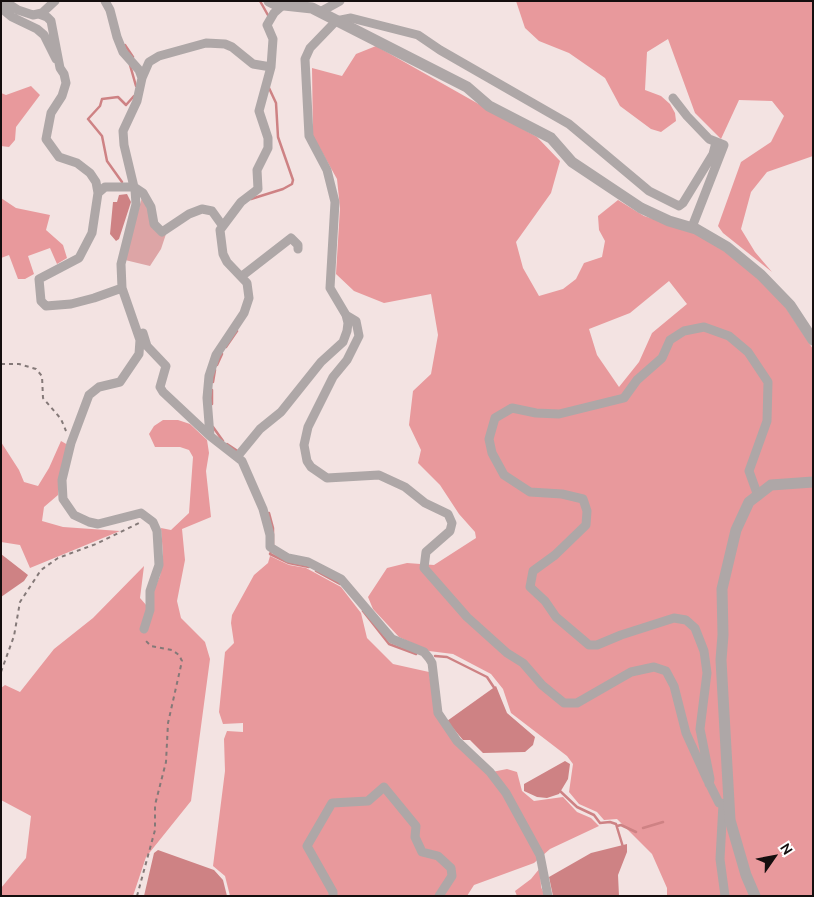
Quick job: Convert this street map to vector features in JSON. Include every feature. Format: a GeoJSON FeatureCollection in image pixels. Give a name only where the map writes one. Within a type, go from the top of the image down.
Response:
{"type":"FeatureCollection","features":[{"type":"Feature","properties":{"kind":"street"},"geometry":{"type":"LineString","coordinates":[[4,1],[18,10],[47,17],[51,21],[60,68]]}},
{"type":"Feature","properties":{"kind":"street"},"geometry":{"type":"LineString","coordinates":[[1,7],[25,17],[36,14],[55,1]]}},
{"type":"Feature","properties":{"kind":"street"},"geometry":{"type":"LineString","coordinates":[[105,1],[110,10],[116,37],[123,52],[139,70],[142,78]]}},
{"type":"Feature","properties":{"kind":"street"},"geometry":{"type":"LineString","coordinates":[[269,1],[282,6],[312,8],[468,87],[489,106],[551,138],[572,162],[640,208],[670,221],[692,227],[727,247],[761,276],[790,305],[813,340]]}},
{"type":"Feature","properties":{"kind":"street"},"geometry":{"type":"LineString","coordinates":[[320,12],[340,1]]}},
{"type":"Feature","properties":{"kind":"street"},"geometry":{"type":"LineString","coordinates":[[210,436],[206,398],[209,376],[216,355],[248,304],[248,287],[243,275],[227,262],[219,236],[222,225],[241,202],[258,189],[257,170],[268,148],[260,106],[271,67],[273,42],[269,19],[282,6]]}},
{"type":"Feature","properties":{"kind":"street"},"geometry":{"type":"LineString","coordinates":[[1,7],[12,17],[37,29],[44,35],[64,74],[65,90],[51,112],[46,129],[46,139],[59,158],[76,163],[90,172],[96,182],[98,193],[92,233],[87,245],[79,258],[39,279],[41,301],[46,306],[71,304],[122,288]]}},
{"type":"Feature","properties":{"kind":"street"},"geometry":{"type":"LineString","coordinates":[[239,454],[260,429],[281,412],[315,369],[343,342],[348,323],[346,315],[330,288],[335,202],[327,170],[309,136],[305,59],[310,48],[336,21],[351,18],[372,25],[418,35],[440,50],[569,124],[649,190],[679,206],[683,203],[713,154],[716,142]]}},
{"type":"Feature","properties":{"kind":"street"},"geometry":{"type":"LineString","coordinates":[[144,629],[150,610],[150,591],[159,565],[160,554],[154,522],[146,514],[136,513],[98,524],[89,522],[74,515],[63,499],[62,480],[72,443],[89,395],[99,387],[120,382],[138,354],[140,340],[122,288],[121,264],[136,204],[123,132],[137,101],[142,78],[149,62],[158,56],[206,43],[225,44],[232,47],[253,64],[271,67]]}},
{"type":"Feature","properties":{"kind":"street"},"geometry":{"type":"LineString","coordinates":[[673,98],[709,139],[724,145],[692,227]]}},
{"type":"Feature","properties":{"kind":"street"},"geometry":{"type":"LineString","coordinates":[[98,193],[105,187],[134,187],[147,198],[154,224],[162,232],[184,217],[202,209],[212,211],[222,225]]}},
{"type":"Feature","properties":{"kind":"street"},"geometry":{"type":"LineString","coordinates":[[243,275],[256,267],[291,238],[298,245],[298,250]]}},
{"type":"Feature","properties":{"kind":"street"},"geometry":{"type":"LineString","coordinates":[[346,315],[356,321],[359,336],[347,360],[332,377],[308,427],[304,445],[307,462],[327,478],[379,475],[405,487],[425,503],[448,514],[452,522],[450,531],[426,552],[424,568],[467,617],[486,632],[507,653],[523,663],[542,685],[564,703],[577,703],[639,670],[654,667],[666,671],[674,686],[686,733],[719,803],[726,804]]}},
{"type":"Feature","properties":{"kind":"street"},"geometry":{"type":"LineString","coordinates":[[133,322],[137,320],[147,346],[166,366],[160,387],[163,392],[218,445],[239,454],[264,509],[273,549],[288,558],[308,562],[341,579],[392,639],[424,652],[429,658],[434,678],[438,713],[457,741],[490,772],[506,793],[540,854],[548,896]]}},
{"type":"Feature","properties":{"kind":"street"},"geometry":{"type":"LineString","coordinates":[[710,784],[700,729],[707,673],[704,651],[695,628],[686,620],[674,618],[597,645],[589,645],[556,617],[545,601],[530,587],[533,571],[555,555],[586,525],[587,511],[583,499],[562,494],[530,492],[504,475],[492,453],[489,439],[495,418],[512,408],[536,413],[559,414],[624,398],[637,380],[662,358],[670,340],[684,331],[704,327],[728,336],[748,352],[768,382],[767,422],[749,471],[758,496]]}},
{"type":"Feature","properties":{"kind":"street"},"geometry":{"type":"LineString","coordinates":[[725,896],[720,859],[726,804],[721,660],[723,635],[722,589],[736,530],[749,502],[771,485],[813,482]]}},
{"type":"Feature","properties":{"kind":"street"},"geometry":{"type":"LineString","coordinates":[[333,896],[333,892],[307,846],[332,803],[368,801],[384,788],[416,826],[415,837],[422,852],[438,856],[451,868],[452,876],[439,896]]}},
{"type":"Feature","properties":{"kind":"street"},"geometry":{"type":"LineString","coordinates":[[726,804],[755,896]]}},
{"type":"Feature","properties":{"kind":"path"},"geometry":{"type":"LineString","coordinates":[[1,364],[19,364],[36,369],[42,376],[43,398],[61,419],[72,443]]}},
{"type":"Feature","properties":{"kind":"path"},"geometry":{"type":"LineString","coordinates":[[1,672],[14,636],[20,602],[41,570],[58,558],[124,531],[144,520],[146,514]]}},
{"type":"Feature","properties":{"kind":"path"},"geometry":{"type":"LineString","coordinates":[[138,896],[154,830],[155,805],[166,762],[168,723],[182,661],[179,655],[172,650],[150,646],[145,641],[144,629]]}},
{"type":"Feature","properties":{"kind":"shaded area"},"geometry":{"type":"Polygon","coordinates":[[[516,1],[813,1],[813,156],[767,172],[751,192],[741,229],[755,252],[772,272],[723,233],[718,226],[741,162],[771,142],[784,116],[772,101],[739,100],[721,139],[695,113],[668,39],[647,52],[645,90],[661,96],[670,104],[675,113],[676,121],[661,132],[651,129],[620,106],[605,78],[569,53],[539,41],[525,28],[516,1]]]}},
{"type":"Feature","properties":{"kind":"shaded area"},"geometry":{"type":"Polygon","coordinates":[[[376,46],[537,137],[560,161],[551,193],[516,242],[523,268],[539,296],[563,289],[576,279],[584,263],[602,257],[605,241],[599,230],[598,216],[618,200],[644,216],[692,231],[729,254],[758,278],[784,305],[813,349],[813,896],[667,896],[667,888],[652,854],[617,819],[604,820],[597,812],[579,804],[569,792],[573,764],[567,756],[511,713],[503,689],[491,674],[453,654],[429,651],[399,637],[373,609],[368,597],[387,568],[407,563],[434,565],[476,538],[475,532],[459,514],[440,485],[418,463],[421,450],[409,425],[413,391],[431,374],[438,335],[431,294],[384,303],[354,291],[336,274],[340,208],[337,179],[313,136],[312,68],[342,76],[356,54],[376,46]],[[669,281],[630,313],[589,329],[597,355],[619,387],[639,362],[652,333],[687,304],[669,281]]]}},
{"type":"Feature","properties":{"kind":"shaded area"},"geometry":{"type":"Polygon","coordinates":[[[31,86],[40,95],[16,127],[15,140],[9,147],[1,146],[1,93],[6,95],[31,86]]]}},
{"type":"Feature","properties":{"kind":"shaded area"},"geometry":{"type":"Polygon","coordinates":[[[127,194],[131,202],[119,239],[116,241],[110,234],[113,202],[117,202],[119,195],[127,194]]]}},
{"type":"Feature","properties":{"kind":"shaded area"},"geometry":{"type":"Polygon","coordinates":[[[142,197],[157,231],[162,236],[166,234],[161,249],[150,266],[125,260],[142,197]]]}},
{"type":"Feature","properties":{"kind":"shaded area"},"geometry":{"type":"Polygon","coordinates":[[[1,198],[16,208],[50,215],[46,230],[63,245],[67,258],[57,264],[50,248],[28,256],[34,274],[25,279],[18,279],[9,255],[1,258],[1,198]]]}},
{"type":"Feature","properties":{"kind":"shaded area"},"geometry":{"type":"Polygon","coordinates":[[[163,420],[178,420],[190,424],[207,440],[209,453],[206,471],[211,517],[182,529],[185,560],[177,601],[181,618],[205,642],[210,659],[191,801],[146,857],[133,896],[1,896],[1,888],[26,858],[31,816],[1,800],[1,688],[5,685],[20,692],[54,649],[93,618],[144,566],[140,598],[147,606],[160,576],[163,555],[161,528],[171,530],[189,513],[193,457],[189,450],[180,447],[155,447],[149,434],[154,426],[163,420]]]}},
{"type":"Feature","properties":{"kind":"shaded area"},"geometry":{"type":"Polygon","coordinates":[[[61,441],[68,445],[58,481],[58,495],[44,507],[42,521],[63,527],[120,531],[30,568],[20,545],[1,542],[1,442],[19,470],[24,482],[38,486],[49,468],[61,441]]]}},
{"type":"Feature","properties":{"kind":"shaded area"},"geometry":{"type":"Polygon","coordinates":[[[1,554],[28,575],[24,581],[1,597],[1,554]]]}},
{"type":"Feature","properties":{"kind":"shaded area"},"geometry":{"type":"Polygon","coordinates":[[[270,556],[289,565],[306,568],[341,587],[361,613],[367,638],[393,664],[429,672],[435,714],[487,773],[507,769],[517,772],[522,791],[534,801],[563,797],[577,812],[591,818],[599,826],[550,849],[534,863],[474,885],[467,896],[230,896],[225,876],[213,866],[225,771],[224,739],[227,731],[243,732],[243,723],[223,724],[219,712],[225,652],[234,643],[231,623],[232,615],[254,575],[268,563],[270,556]]]}},
{"type":"Feature","properties":{"kind":"shaded area"},"geometry":{"type":"Polygon","coordinates":[[[496,686],[507,713],[535,737],[533,745],[525,752],[483,753],[470,740],[463,740],[447,721],[496,686]]]}},
{"type":"Feature","properties":{"kind":"shaded area"},"geometry":{"type":"Polygon","coordinates":[[[565,761],[570,764],[568,779],[559,794],[547,798],[537,797],[524,791],[524,784],[565,761]]]}},
{"type":"Feature","properties":{"kind":"shaded area"},"geometry":{"type":"Polygon","coordinates":[[[627,844],[627,852],[618,875],[619,896],[553,896],[549,877],[591,853],[627,844]]]}},
{"type":"Feature","properties":{"kind":"shaded area"},"geometry":{"type":"Polygon","coordinates":[[[158,850],[214,870],[223,880],[227,896],[144,896],[154,853],[158,850]]]}},
{"type":"Feature","properties":{"kind":"shaded area"},"geometry":{"type":"Polygon","coordinates":[[[540,868],[541,887],[545,896],[517,896],[515,891],[531,879],[540,868]]]}},
{"type":"Feature","properties":{"kind":"waterway"},"geometry":{"type":"LineString","coordinates":[[260,1],[269,17]]}},
{"type":"Feature","properties":{"kind":"waterway"},"geometry":{"type":"LineString","coordinates":[[125,45],[133,57]]}},
{"type":"Feature","properties":{"kind":"waterway"},"geometry":{"type":"LineString","coordinates":[[130,65],[136,86]]}},
{"type":"Feature","properties":{"kind":"waterway"},"geometry":{"type":"LineString","coordinates":[[251,199],[283,189],[292,184],[293,180],[278,137],[276,103],[269,88]]}},
{"type":"Feature","properties":{"kind":"waterway"},"geometry":{"type":"LineString","coordinates":[[122,182],[107,161],[102,136],[88,119],[100,106],[102,99],[118,97],[126,105],[134,96]]}},
{"type":"Feature","properties":{"kind":"waterway"},"geometry":{"type":"LineString","coordinates":[[226,347],[237,331]]}},
{"type":"Feature","properties":{"kind":"waterway"},"geometry":{"type":"LineString","coordinates":[[217,365],[222,354]]}},
{"type":"Feature","properties":{"kind":"waterway"},"geometry":{"type":"LineString","coordinates":[[213,382],[215,370]]}},
{"type":"Feature","properties":{"kind":"waterway"},"geometry":{"type":"LineString","coordinates":[[212,390],[212,404]]}},
{"type":"Feature","properties":{"kind":"waterway"},"geometry":{"type":"LineString","coordinates":[[213,427],[223,441]]}},
{"type":"Feature","properties":{"kind":"waterway"},"geometry":{"type":"LineString","coordinates":[[227,444],[239,452]]}},
{"type":"Feature","properties":{"kind":"waterway"},"geometry":{"type":"LineString","coordinates":[[269,513],[273,528],[273,547]]}},
{"type":"Feature","properties":{"kind":"waterway"},"geometry":{"type":"LineString","coordinates":[[271,552],[270,554],[289,563],[309,567]]}},
{"type":"Feature","properties":{"kind":"waterway"},"geometry":{"type":"LineString","coordinates":[[316,571],[340,584]]}},
{"type":"Feature","properties":{"kind":"waterway"},"geometry":{"type":"LineString","coordinates":[[363,611],[389,644],[416,654]]}},
{"type":"Feature","properties":{"kind":"waterway"},"geometry":{"type":"LineString","coordinates":[[435,656],[447,657],[487,677],[495,689]]}},
{"type":"Feature","properties":{"kind":"waterway"},"geometry":{"type":"LineString","coordinates":[[560,791],[577,807],[594,815],[600,823],[610,822],[616,824],[623,847]]}},
{"type":"Feature","properties":{"kind":"waterway"},"geometry":{"type":"LineString","coordinates":[[643,828],[663,822]]}},
{"type":"Feature","properties":{"kind":"waterway"},"geometry":{"type":"LineString","coordinates":[[617,826],[621,825],[636,832]]}}]}
